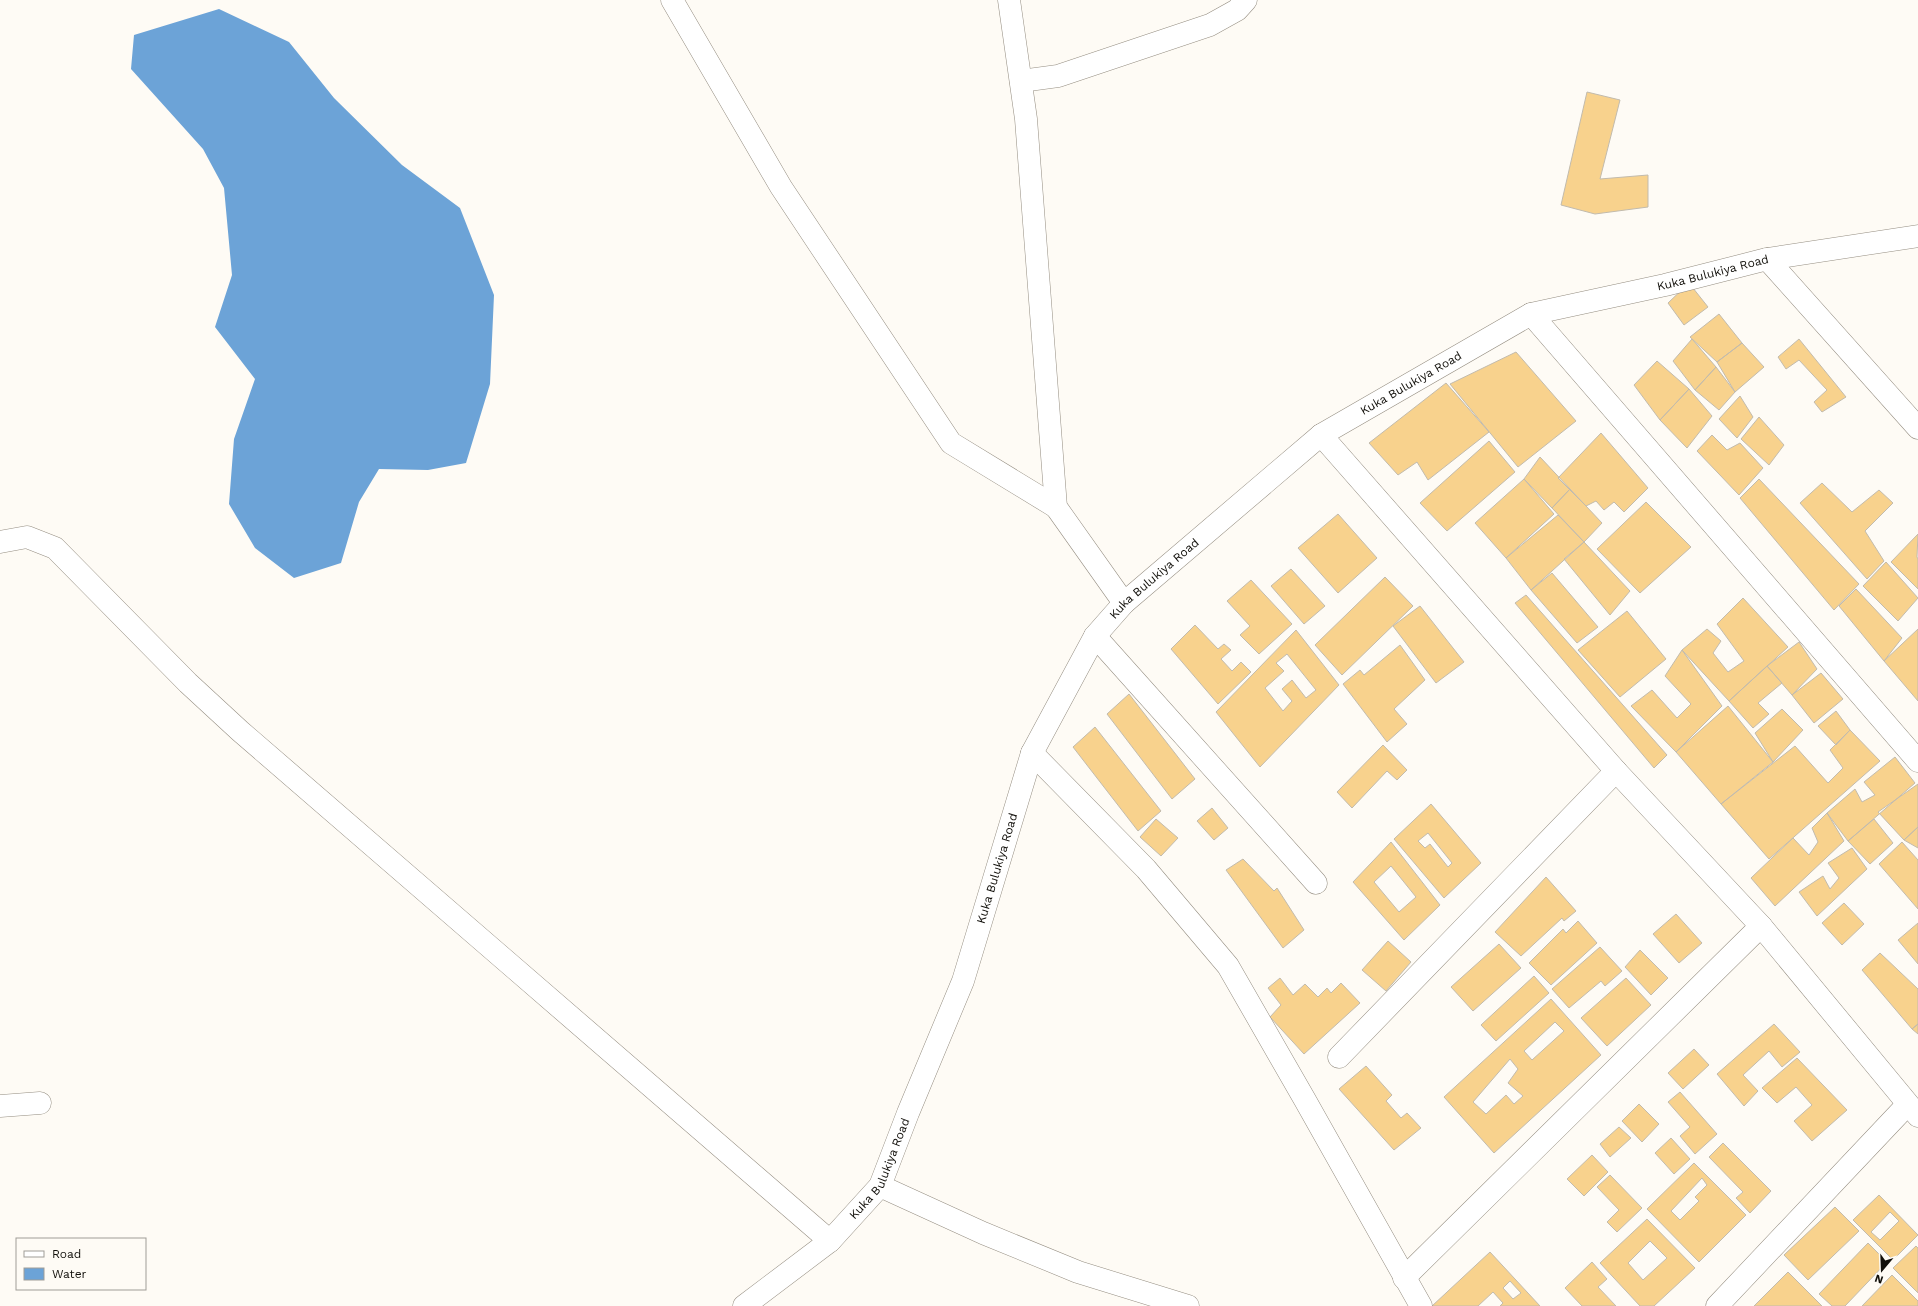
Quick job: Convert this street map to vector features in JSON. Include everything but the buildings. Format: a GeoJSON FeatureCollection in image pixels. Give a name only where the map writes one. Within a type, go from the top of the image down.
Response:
{"type":"FeatureCollection","features":[{"type":"Feature","properties":{"kind":"street"},"geometry":{"type":"LineString","coordinates":[[672,0],[781,187],[951,443],[1056,507],[1124,603]]}},
{"type":"Feature","properties":{"kind":"street"},"geometry":{"type":"LineString","coordinates":[[1008,0],[1022,81],[1026,119],[1056,507]]}},
{"type":"Feature","properties":{"kind":"street"},"geometry":{"type":"LineString","coordinates":[[1022,81],[1058,76],[1210,25],[1237,10],[1246,0]]}},
{"type":"Feature","properties":{"kind":"street","name":"Kuka Bulukiya Road"},"geometry":{"type":"LineString","coordinates":[[744,1306],[830,1241],[880,1186],[908,1113],[964,981],[1032,753],[1095,636],[1124,603],[1321,435],[1531,314],[1665,285],[1767,259],[1918,236]]}},
{"type":"Feature","properties":{"kind":"street"},"geometry":{"type":"LineString","coordinates":[[1767,259],[1918,428]]}},
{"type":"Feature","properties":{"kind":"street"},"geometry":{"type":"LineString","coordinates":[[1531,314],[1918,761]]}},
{"type":"Feature","properties":{"kind":"street"},"geometry":{"type":"LineString","coordinates":[[1321,435],[1616,771],[1761,926],[1913,1111],[1717,1306]]}},
{"type":"Feature","properties":{"kind":"street"},"geometry":{"type":"LineString","coordinates":[[0,542],[27,537],[55,548],[188,683],[240,731],[830,1241]]}},
{"type":"Feature","properties":{"kind":"street"},"geometry":{"type":"LineString","coordinates":[[1095,636],[1316,883]]}},
{"type":"Feature","properties":{"kind":"street"},"geometry":{"type":"LineString","coordinates":[[1032,753],[1146,869],[1228,966],[1421,1306]]}},
{"type":"Feature","properties":{"kind":"street"},"geometry":{"type":"LineString","coordinates":[[1339,1057],[1616,771]]}},
{"type":"Feature","properties":{"kind":"street"},"geometry":{"type":"LineString","coordinates":[[1404,1278],[1761,926]]}},
{"type":"Feature","properties":{"kind":"street"},"geometry":{"type":"LineString","coordinates":[[0,1106],[40,1102]]}},
{"type":"Feature","properties":{"kind":"street"},"geometry":{"type":"LineString","coordinates":[[880,1186],[983,1233],[1078,1272],[1188,1306]]}},
{"type":"Feature","properties":{"kind":"water"},"geometry":{"type":"Polygon","coordinates":[[[219,9],[289,42],[334,98],[402,165],[460,208],[494,295],[490,384],[466,463],[428,470],[379,469],[359,502],[341,563],[294,578],[255,548],[229,504],[234,439],[255,379],[215,327],[232,275],[224,188],[203,149],[131,69],[134,35],[219,9]]]}}]}
